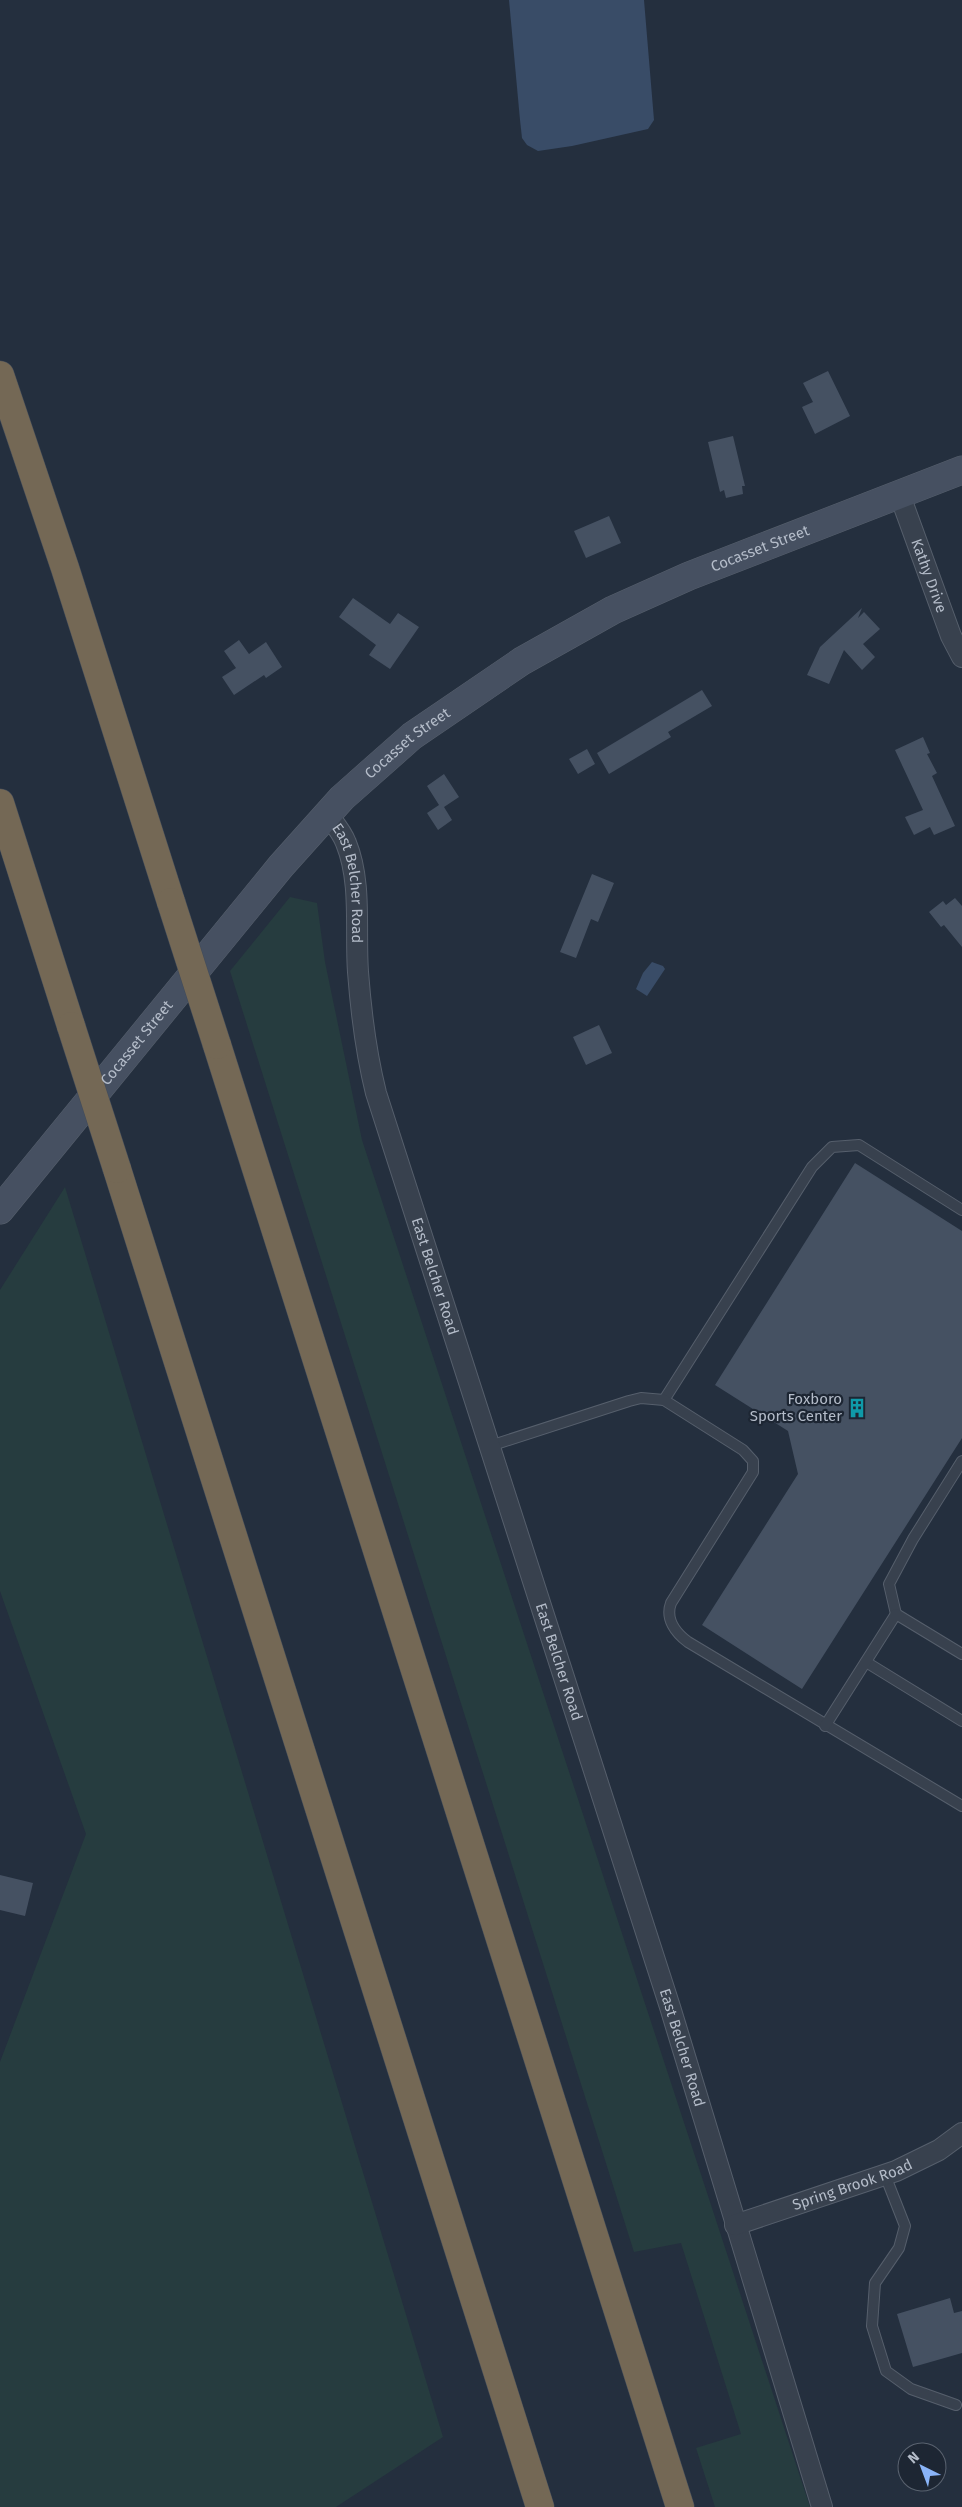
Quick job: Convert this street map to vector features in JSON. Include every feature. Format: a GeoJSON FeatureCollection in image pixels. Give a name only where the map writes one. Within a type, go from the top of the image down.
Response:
{"type":"FeatureCollection","features":[{"type":"Feature","properties":{"kind":"highway"},"geometry":{"type":"LineString","coordinates":[[0,375],[76,602],[680,2507]]}},
{"type":"Feature","properties":{"kind":"highway"},"geometry":{"type":"LineString","coordinates":[[0,803],[540,2507]]}},
{"type":"Feature","properties":{"kind":"main road","name":"Cocasset Street"},"geometry":{"type":"LineString","coordinates":[[0,1210],[281,866],[327,814],[376,766],[427,724],[486,683],[578,628],[689,576],[962,470]]}},
{"type":"Feature","properties":{"kind":"street","name":"Kathy Drive"},"geometry":{"type":"LineString","coordinates":[[899,494],[951,636],[962,657]]}},
{"type":"Feature","properties":{"kind":"street","name":"East Belcher Road"},"geometry":{"type":"LineString","coordinates":[[327,814],[344,839],[351,858],[355,892],[361,1004],[366,1050],[374,1086],[670,2007],[822,2507]]}},
{"type":"Feature","properties":{"kind":"street","name":"Spring Brook Road"},"geometry":{"type":"LineString","coordinates":[[735,2225],[885,2175],[939,2150],[962,2132]]}},
{"type":"Feature","properties":{"kind":"lane"},"geometry":{"type":"LineString","coordinates":[[664,1400],[812,1167],[832,1147],[859,1145],[962,1210]]}},
{"type":"Feature","properties":{"kind":"lane"},"geometry":{"type":"LineString","coordinates":[[490,1446],[641,1398],[664,1400],[743,1450],[751,1458],[753,1468],[748,1482],[671,1603],[669,1613],[674,1628],[688,1642],[962,1806]]}},
{"type":"Feature","properties":{"kind":"lane"},"geometry":{"type":"LineString","coordinates":[[826,1726],[896,1614],[889,1584],[913,1539],[962,1461]]}},
{"type":"Feature","properties":{"kind":"lane"},"geometry":{"type":"LineString","coordinates":[[896,1614],[962,1654]]}},
{"type":"Feature","properties":{"kind":"lane"},"geometry":{"type":"LineString","coordinates":[[866,1662],[962,1721]]}},
{"type":"Feature","properties":{"kind":"lane"},"geometry":{"type":"LineString","coordinates":[[885,2175],[905,2226],[899,2248],[875,2283],[872,2326],[886,2371],[911,2388],[956,2405]]}},
{"type":"Feature","properties":{"kind":"green space"},"geometry":{"type":"Polygon","coordinates":[[[290,897],[317,903],[325,962],[362,1140],[810,2507],[715,2507],[696,2448],[741,2434],[681,2243],[634,2252],[230,971],[290,897]]]}},
{"type":"Feature","properties":{"kind":"green space"},"geometry":{"type":"Polygon","coordinates":[[[65,1187],[443,2437],[336,2507],[0,2507],[0,2062],[86,1834],[0,1591],[0,1290],[65,1187]]]}},
{"type":"Feature","properties":{"kind":"water"},"geometry":{"type":"Polygon","coordinates":[[[509,0],[644,0],[654,120],[648,129],[572,146],[538,151],[527,145],[522,138],[509,0]]]}},
{"type":"Feature","properties":{"kind":"water"},"geometry":{"type":"Polygon","coordinates":[[[652,962],[663,966],[665,969],[647,996],[636,989],[643,973],[652,962]]]}},
{"type":"Feature","properties":{"kind":"building"},"geometry":{"type":"Polygon","coordinates":[[[828,371],[850,416],[815,434],[802,407],[813,402],[803,383],[828,371]]]}},
{"type":"Feature","properties":{"kind":"building"},"geometry":{"type":"Polygon","coordinates":[[[733,436],[745,486],[742,486],[743,494],[726,498],[724,490],[720,492],[708,442],[733,436]]]}},
{"type":"Feature","properties":{"kind":"building"},"geometry":{"type":"Polygon","coordinates":[[[609,516],[621,543],[586,558],[574,531],[609,516]]]}},
{"type":"Feature","properties":{"kind":"building"},"geometry":{"type":"Polygon","coordinates":[[[353,598],[390,624],[398,613],[419,627],[390,669],[369,655],[376,645],[339,617],[353,598]]]}},
{"type":"Feature","properties":{"kind":"building"},"geometry":{"type":"Polygon","coordinates":[[[862,608],[858,618],[864,612],[880,629],[863,644],[875,657],[862,670],[844,650],[829,684],[807,675],[820,647],[862,608]]]}},
{"type":"Feature","properties":{"kind":"building"},"geometry":{"type":"Polygon","coordinates":[[[239,640],[249,654],[266,642],[282,667],[266,678],[264,675],[234,695],[222,677],[236,668],[224,651],[239,640]]]}},
{"type":"Feature","properties":{"kind":"building"},"geometry":{"type":"Polygon","coordinates":[[[702,690],[712,706],[668,732],[671,737],[609,774],[597,753],[702,690]]]}},
{"type":"Feature","properties":{"kind":"building"},"geometry":{"type":"Polygon","coordinates":[[[923,737],[930,753],[927,754],[937,773],[932,776],[955,826],[934,835],[930,827],[914,835],[905,817],[923,810],[895,750],[923,737]]]}},
{"type":"Feature","properties":{"kind":"building"},"geometry":{"type":"Polygon","coordinates":[[[587,749],[595,764],[578,774],[569,759],[587,749]]]}},
{"type":"Feature","properties":{"kind":"building"},"geometry":{"type":"Polygon","coordinates":[[[444,774],[459,797],[444,807],[452,820],[438,830],[427,813],[439,805],[427,786],[444,774]]]}},
{"type":"Feature","properties":{"kind":"building"},"geometry":{"type":"Polygon","coordinates":[[[592,874],[614,883],[598,922],[591,919],[576,958],[560,952],[592,874]]]}},
{"type":"Feature","properties":{"kind":"building"},"geometry":{"type":"Polygon","coordinates":[[[955,898],[962,906],[962,947],[944,925],[941,927],[929,912],[943,901],[946,905],[955,898]]]}},
{"type":"Feature","properties":{"kind":"building"},"geometry":{"type":"Polygon","coordinates":[[[599,1025],[612,1053],[586,1065],[573,1037],[599,1025]]]}},
{"type":"Feature","properties":{"kind":"building","name":"Foxboro Sports Center"},"geometry":{"type":"Polygon","coordinates":[[[855,1163],[962,1231],[962,1438],[802,1689],[702,1625],[798,1474],[788,1431],[715,1385],[855,1163]]]}},
{"type":"Feature","properties":{"kind":"building"},"geometry":{"type":"Polygon","coordinates":[[[0,1875],[33,1883],[25,1916],[0,1910],[0,1875]]]}},
{"type":"Feature","properties":{"kind":"building"},"geometry":{"type":"Polygon","coordinates":[[[950,2298],[954,2313],[962,2311],[962,2353],[913,2367],[897,2314],[950,2298]]]}},
{"type":"Feature","properties":{"kind":"place","name":"Foxboro Sports Center"},"geometry":{"type":"Point","coordinates":[857,1408]}}]}
